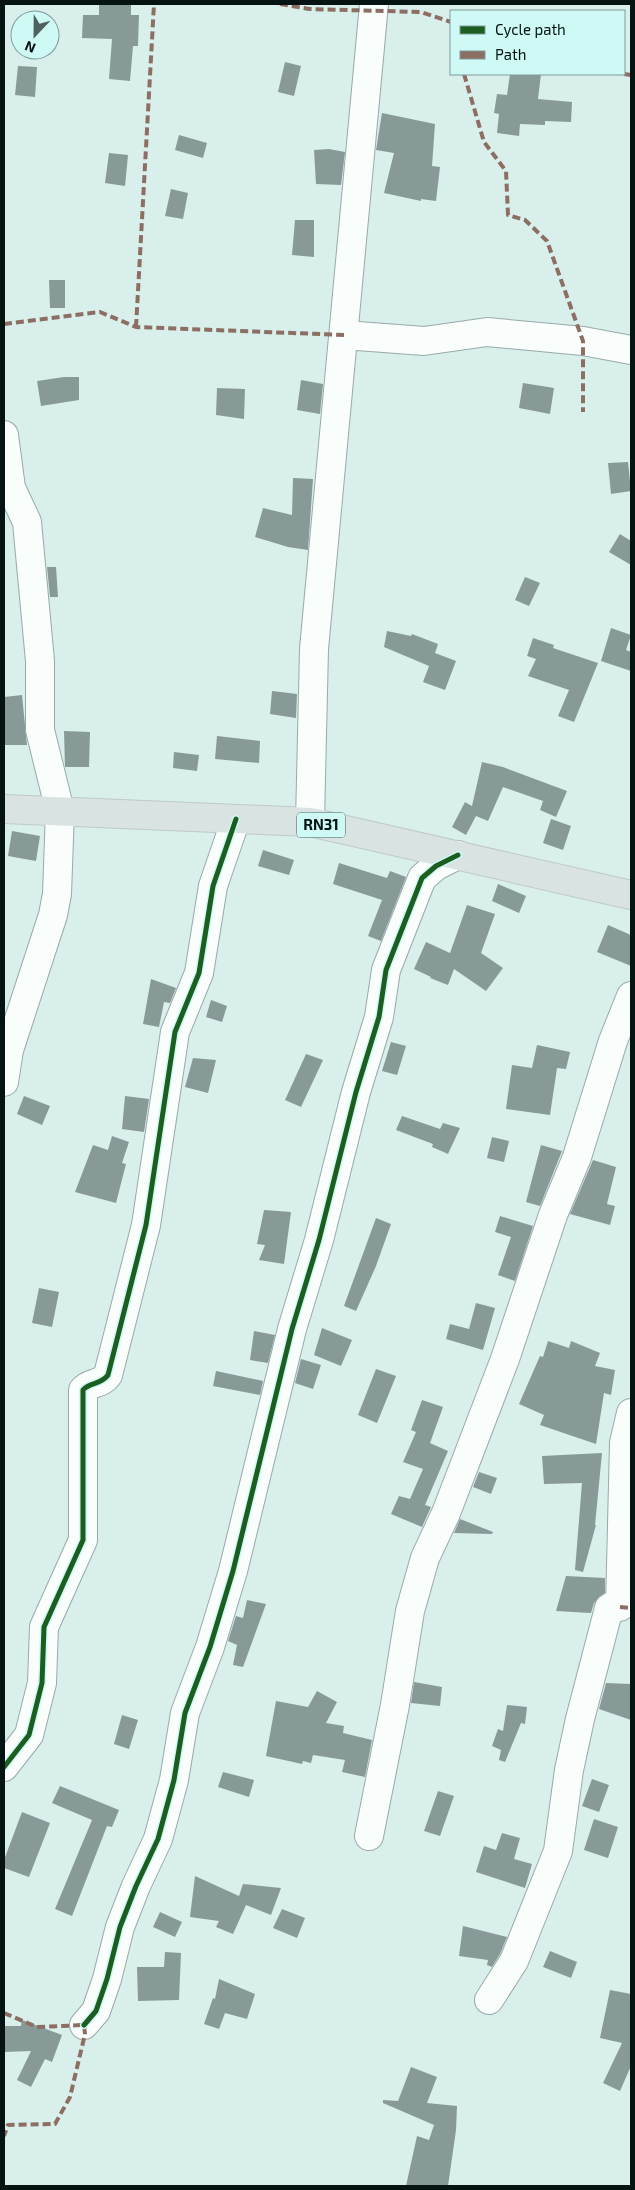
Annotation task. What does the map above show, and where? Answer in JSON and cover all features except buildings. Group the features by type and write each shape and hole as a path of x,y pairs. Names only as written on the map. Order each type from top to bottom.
{"main road":[{"name":"RN31","path":"4,809 310,822 631,895"}],"street":[{"path":"310,822 314,649 374,4"},
{"path":"344,335 424,340 487,332 583,341 631,350"},
{"path":"4,435 11,488 27,522 40,661 40,730 60,811 57,894 53,915 9,1050 4,1082"},
{"path":"4,1767 28,1735 42,1683 44,1627 83,1540 83,1390 86,1386 102,1382 108,1376 146,1225 175,1032 199,973 213,886 236,819"},
{"path":"84,2026 96,2011 107,1979 120,1927 136,1886 158,1839 174,1780 185,1713 210,1647 233,1571 292,1329 319,1240 356,1092 380,1016 386,970 422,878 436,866 458,855"},
{"path":"370,1836 395,1705 410,1611 425,1558 446,1513 505,1358 550,1224 577,1157 613,1041 631,996"},
{"path":"490,2000 514,1961 558,1851 569,1770 580,1719 609,1608 612,1606 620,1608 624,1443 631,1413"}],"marked path":[{"path":"136,327 154,4"},
{"path":"280,4 309,9 421,12 450,22"},
{"path":"625,74 631,75"},
{"path":"464,75 484,142 506,171 508,215 525,220 547,241 583,341 583,412"},
{"path":"4,324 100,312 136,327 344,335"},
{"path":"620,1607 631,1608"},
{"path":"4,2013 37,2027 84,2025 85,2034 70,2097 55,2124 8,2125 4,2136"}],"cycle path":[{"path":"4,1767 29,1735 42,1683 44,1627 83,1540 83,1390 108,1375 146,1225 175,1032 199,973 213,886 236,819"},
{"path":"84,2025 96,2011 107,1979 120,1927 136,1886 158,1839 174,1780 185,1713 210,1647 233,1571 292,1329 319,1240 356,1092 379,1017 386,970 422,878 436,866 458,855"}]}
